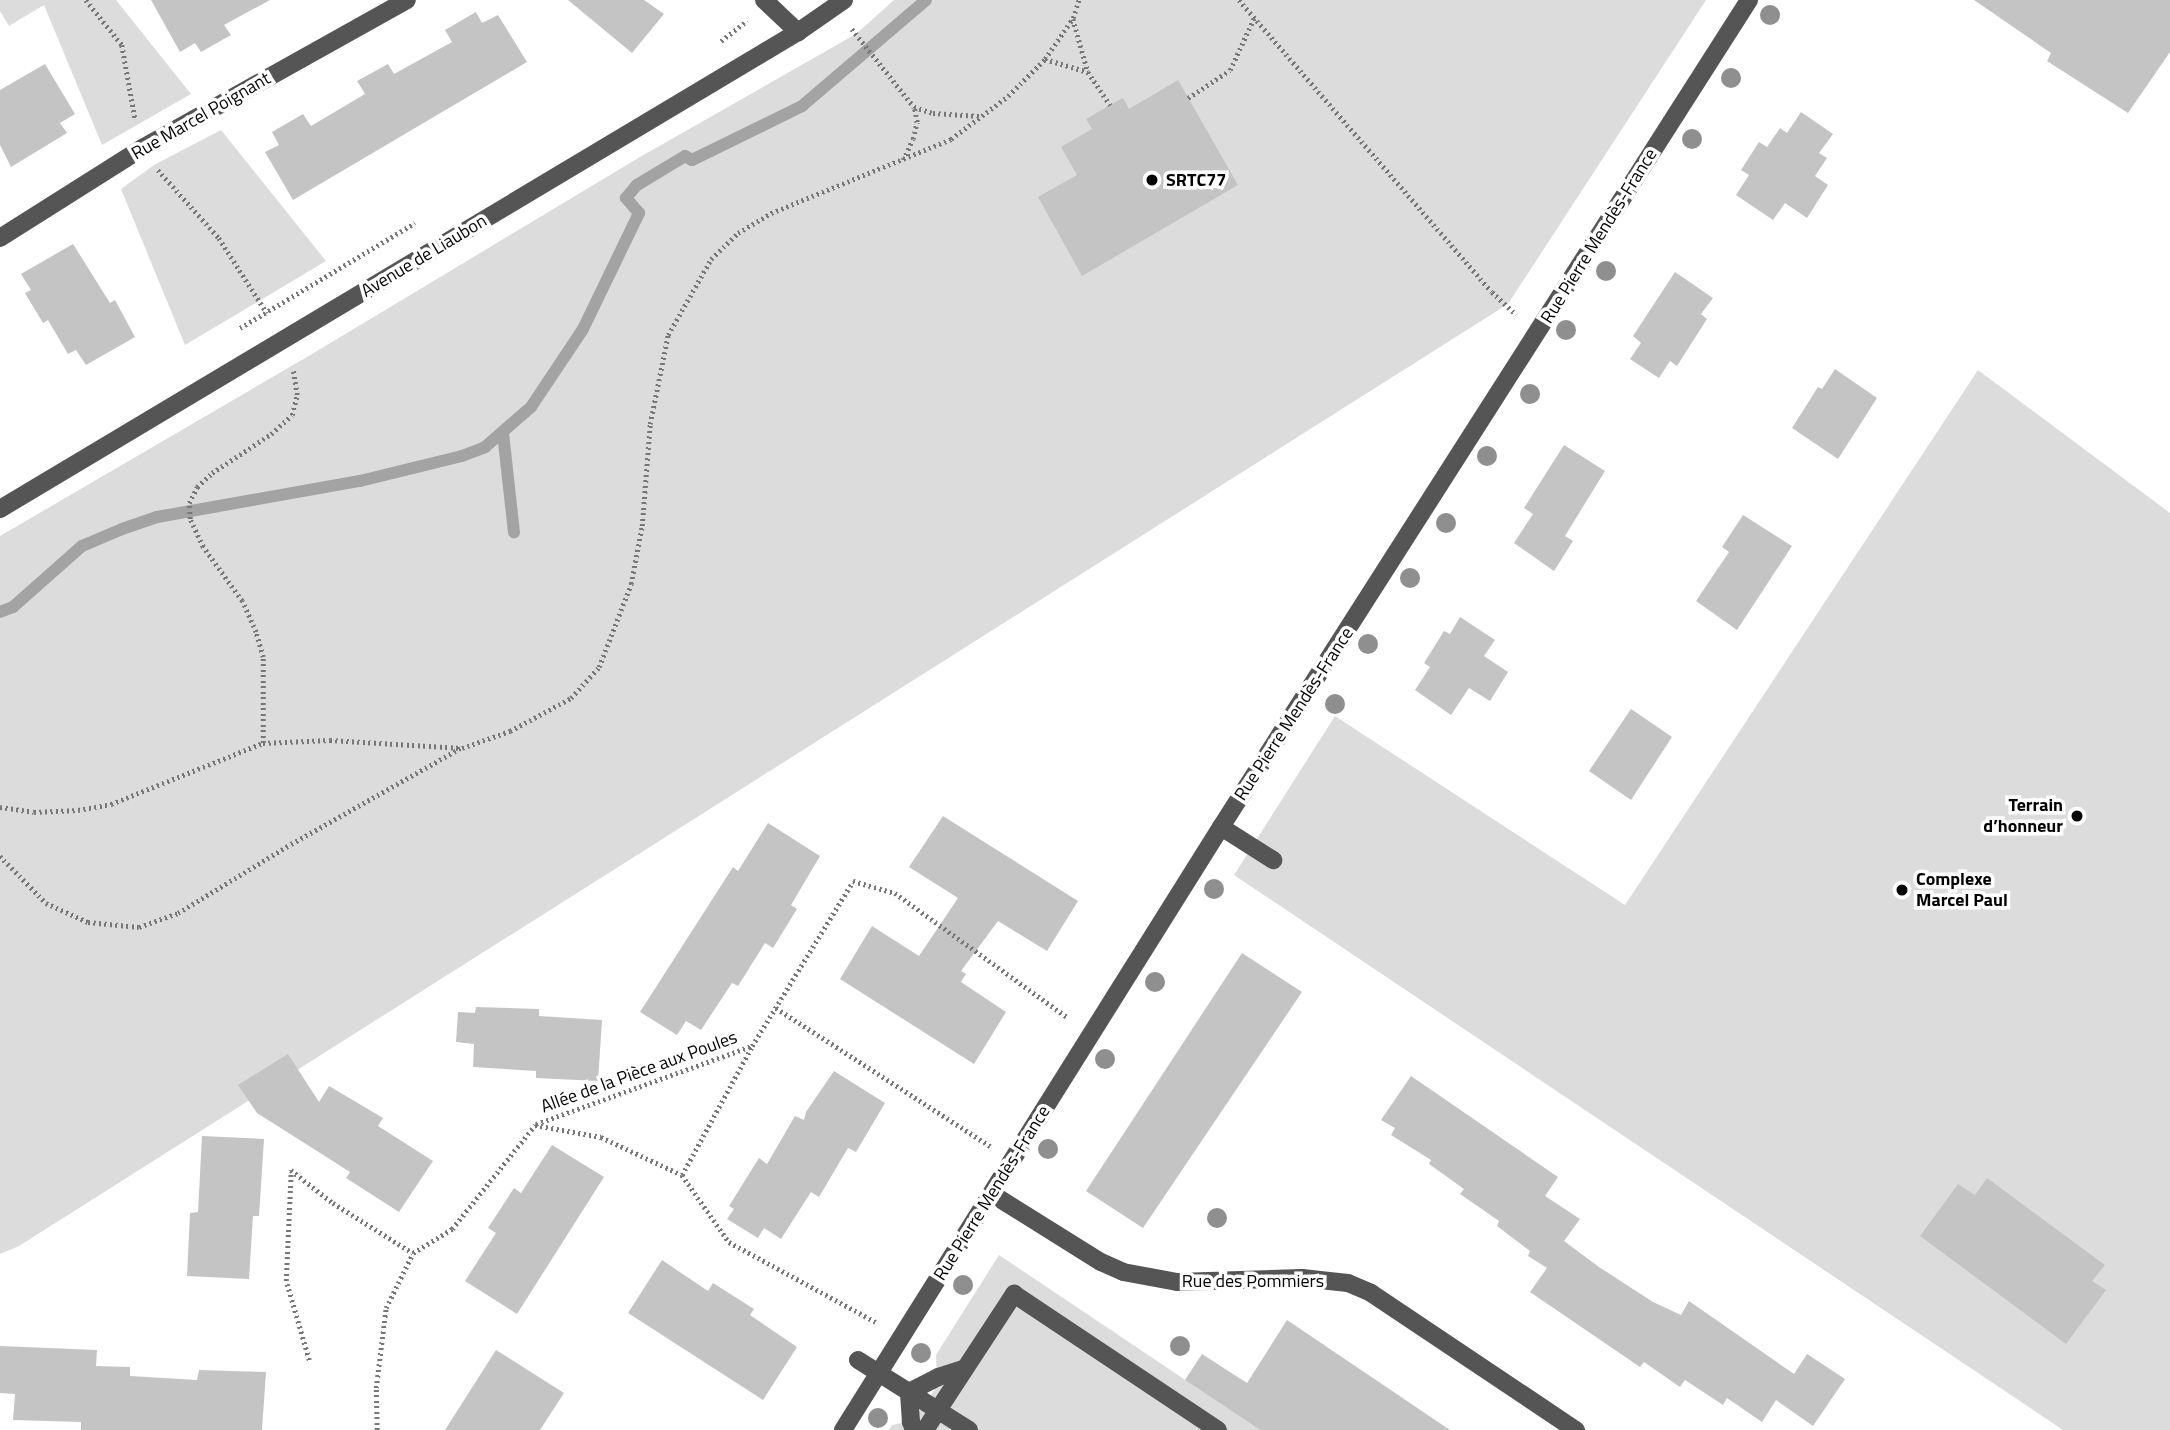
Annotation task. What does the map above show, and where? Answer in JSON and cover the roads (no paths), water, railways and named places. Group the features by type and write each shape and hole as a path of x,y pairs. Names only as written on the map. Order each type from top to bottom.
{"street":[{"name":"Rue Marcel Poignant","path":"0,238 144,147 407,0"},
{"path":"764,0 798,32"},
{"name":"Avenue de Liaubon","path":"0,509 798,32 844,0"},
{"name":"Rue Pierre Mendès-France","path":"843,1430 1221,827 1749,0"},
{"path":"1221,827 1273,860"},
{"name":"Rue des Pommiers","path":"992,1194 1101,1262 1123,1272 1177,1282 1302,1278 1348,1283 1371,1293 1576,1430"},
{"path":"925,1430 1014,1294 1218,1430"},
{"path":"858,1360 969,1430"},
{"path":"909,1392 938,1377 963,1369"},
{"path":"909,1392 914,1430"}],"waterway":[{"path":"0,612 13,607 82,546 157,517 360,481 462,456 485,447 531,407 583,329 639,213 626,198 637,185 685,156 692,160 802,106 926,0"},
{"path":"503,433 514,532"}],"place":[{"name":"SRTC77","path":"1152,180"},
{"name":"Terrain d’honneur","path":"2077,816"},
{"name":"Complexe Marcel Paul","path":"1902,890"}]}
